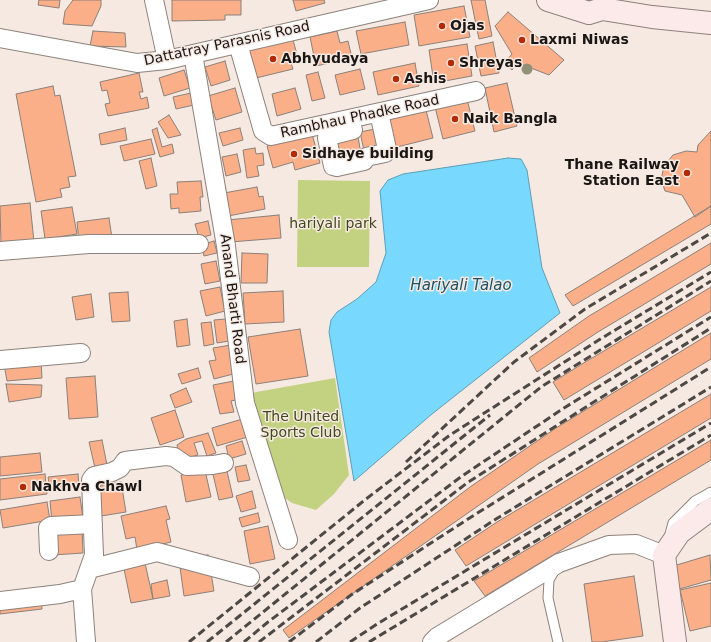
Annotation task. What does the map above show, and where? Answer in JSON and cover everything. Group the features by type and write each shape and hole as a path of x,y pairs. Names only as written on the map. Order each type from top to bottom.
{"main road":[{"path":"548,0 589,13 598,21 640,29 711,37"},
{"path":"589,13 602,9 652,17 711,23"},
{"path":"676,642 664,555 679,533 711,509"}],"street":[{"path":"154,0 167,60"},
{"name":"Dattatray Parasnis Road","path":"0,38 137,63 167,60 429,0"},
{"name":"Rambhau Phadke Road","path":"238,44 263,131 271,136 350,125 476,92"},
{"name":"Anand Bharti Road","path":"193,54 226,246 246,403 288,540"},
{"path":"350,125 327,138 333,166 338,167 364,161 366,157 385,153 387,149 380,118"},
{"path":"0,251 89,244 199,244"},
{"path":"0,360 81,353"},
{"path":"88,549 91,480 94,476 112,472 120,468 125,461 166,456 174,457 187,466 224,463"},
{"path":"49,551 48,528 50,526 90,524"},
{"path":"86,642 82,589 90,569 94,549 90,524"},
{"path":"432,642 437,637 559,563 609,545 636,544 664,555"},
{"path":"90,569 157,552 250,577"},
{"path":"0,601 60,594 82,589"}],"lane":[{"path":"664,555 673,523 695,501 711,492"},
{"path":"558,642 548,598 549,580 559,563"}],"green space":[{"name":"hariyali park","path":"298,180 370,181 369,267 297,267"},
{"name":"The United Sports Club","path":"335,378 349,475 334,494 316,510 292,503 279,494 251,393"}],"water":[{"name":"Hariyali Talao","path":"508,158 521,159 527,170 542,268 560,313 432,414 354,481 329,332 331,320 337,312 357,299 376,282 386,253 380,191 388,180 403,174"}],"building":[{"path":"39,0 60,0 59,8 38,5"},
{"path":"73,0 101,0 101,6 92,26 63,24 65,11"},
{"path":"172,0 241,0 241,15 225,15 225,20 172,21"},
{"path":"293,0 324,0 325,3 296,11"},
{"path":"471,0 485,0 492,36 479,39"},
{"name":"Ojas","path":"464,6 470,37 419,46 414,15"},
{"name":"Laxmi Niwas","path":"508,12 564,60 549,75 518,63 512,70 504,63 512,54 495,26"},
{"path":"405,22 409,45 361,54 356,31"},
{"path":"93,31 125,33 126,47 90,46"},
{"path":"337,31 340,43 348,41 352,58 316,66 310,37"},
{"name":"Abhyudaya","path":"293,40 298,58 290,60 293,69 256,78 249,50"},
{"path":"493,42 499,73 481,76 475,46"},
{"name":"Shreyas","path":"467,44 472,76 434,83 429,50"},
{"path":"225,61 230,80 211,86 205,67"},
{"name":"Ashis","path":"415,63 419,86 378,95 373,72"},
{"path":"360,69 365,89 340,95 335,75"},
{"path":"184,70 190,88 164,96 159,78"},
{"path":"318,72 325,98 312,101 306,75"},
{"path":"139,73 143,92 139,92 141,99 147,97 149,108 108,116 105,104 110,103 107,90 102,91 100,82"},
{"path":"507,83 517,126 494,132 485,88"},
{"path":"53,86 55,96 60,95 76,176 68,177 70,187 60,189 62,197 36,202 16,94"},
{"path":"235,88 242,112 216,120 208,96"},
{"path":"295,88 301,109 277,116 272,94"},
{"path":"191,93 194,105 176,109 173,97"},
{"name":"Naik Bangla","path":"467,99 475,131 443,139 435,107"},
{"path":"426,110 433,138 393,148 386,119"},
{"path":"169,115 181,135 168,138 158,122"},
{"path":"125,128 127,140 101,145 99,134"},
{"path":"157,128 162,147 172,144 174,153 160,157 152,130"},
{"path":"240,128 243,140 223,146 219,133"},
{"path":"380,128 384,150 365,155 360,132"},
{"path":"357,131 362,160 335,165 329,137"},
{"name":"Thane Railway Station East","path":"711,131 711,206 695,217 682,195 665,191 661,180 664,166 673,155 686,151 697,152 698,145"},
{"name":"Sidhaye building","path":"312,134 320,163 295,170 293,162 273,168 267,146"},
{"path":"151,139 155,154 124,161 120,146"},
{"path":"255,148 256,154 263,153 264,165 257,166 259,176 247,178 243,150"},
{"path":"237,154 241,172 226,176 222,157"},
{"path":"151,158 157,186 146,189 139,161"},
{"path":"201,181 203,197 200,197 201,211 179,213 179,208 171,209 170,194 178,194 177,182"},
{"path":"257,187 259,197 263,196 265,209 228,216 224,193"},
{"path":"30,203 34,242 1,245 0,206"},
{"path":"711,206 711,224 573,306 565,295"},
{"path":"72,207 77,234 45,239 41,211"},
{"path":"279,215 281,238 230,242 227,220"},
{"path":"109,218 112,238 79,242 77,222"},
{"path":"208,221 211,235 199,238 195,224"},
{"path":"214,241 217,253 204,256 201,245"},
{"path":"711,243 711,264 598,332 537,372 529,358 589,316"},
{"path":"242,253 268,254 267,283 241,283"},
{"path":"216,261 220,281 205,284 201,264"},
{"path":"220,287 225,311 206,316 200,291"},
{"path":"711,287 711,311 564,400 553,382"},
{"path":"283,291 284,322 245,324 243,293"},
{"path":"128,292 130,321 112,322 109,293"},
{"path":"91,294 94,317 76,320 72,297"},
{"path":"187,319 190,345 177,347 174,321"},
{"path":"226,319 229,341 217,343 214,320"},
{"path":"211,322 214,344 204,346 201,323"},
{"path":"300,329 308,376 256,384 248,337"},
{"path":"711,333 711,359 538,464 289,638 283,630 470,487 556,428"},
{"path":"231,345 237,373 214,379 209,361 216,360 213,348"},
{"path":"41,361 42,378 7,381 4,364"},
{"path":"198,368 201,378 182,384 178,374"},
{"path":"95,376 98,417 69,419 66,378"},
{"path":"234,381 236,400 231,401 234,412 220,414 213,385"},
{"path":"6,384 42,385 41,397 9,402"},
{"path":"186,388 192,402 175,408 170,395"},
{"path":"711,394 711,418 466,566 455,550 497,522"},
{"path":"175,410 184,437 160,445 151,418"},
{"path":"246,418 251,436 217,446 212,428"},
{"path":"208,433 216,453 207,456 202,441 194,443 198,455 180,460 177,445 186,439"},
{"path":"102,440 107,465 95,468 89,442"},
{"path":"711,440 711,460 485,596 474,581"},
{"path":"242,441 246,454 229,459 226,446"},
{"path":"40,453 42,472 0,476 0,457"},
{"path":"246,465 250,480 238,482 235,467"},
{"path":"226,467 233,497 219,500 212,470"},
{"path":"205,470 211,497 186,502 181,475"},
{"name":"Nakhva Chawl","path":"45,474 47,494 0,500 0,479"},
{"path":"78,474 79,487 50,490 48,477"},
{"path":"121,482 126,512 101,516 96,486"},
{"path":"252,491 256,508 241,512 236,496"},
{"path":"80,497 83,518 52,522 50,501"},
{"path":"47,502 50,520 3,528 0,510"},
{"path":"166,506 170,519 166,520 171,542 137,550 135,537 126,539 121,516"},
{"path":"258,513 260,522 242,527 239,518"},
{"path":"268,526 275,559 250,564 244,531"},
{"path":"82,527 83,553 53,555 51,529"},
{"path":"143,554 153,599 131,603 122,559"},
{"path":"208,555 214,591 184,596 179,560"},
{"path":"710,555 711,580 676,590 670,567"},
{"path":"634,576 643,636 592,642 584,584"},
{"path":"167,580 170,596 153,599 151,584"},
{"path":"711,583 711,626 690,631 680,590"},
{"path":"41,597 42,609 0,614 0,602"}],"railway":[{"path":"406,462 514,362 585,309 711,233"},
{"path":"189,642 366,499 450,435 602,338 711,272"},
{"path":"226,642 541,387 711,281"},
{"path":"244,642 268,622 462,476 564,408 711,317"},
{"path":"259,642 467,483 711,328"},
{"path":"289,642 351,595 468,519 711,367"},
{"path":"316,642 360,608 496,519 711,387"},
{"path":"207,642 490,415"},
{"path":"350,642 377,624 711,423"},
{"path":"369,642 711,435"}],"place":[{"name":"Ojas","path":"442,26"},
{"name":"Laxmi Niwas","path":"522,40"},
{"name":"Abhyudaya","path":"273,59"},
{"name":"Shreyas","path":"451,63"},
{"name":"Ashis","path":"396,79"},
{"name":"Naik Bangla","path":"455,119"},
{"name":"Sidhaye building","path":"294,154"},
{"name":"Thane Railway Station East","path":"687,173"},
{"name":"Nakhva Chawl","path":"23,487"}]}
